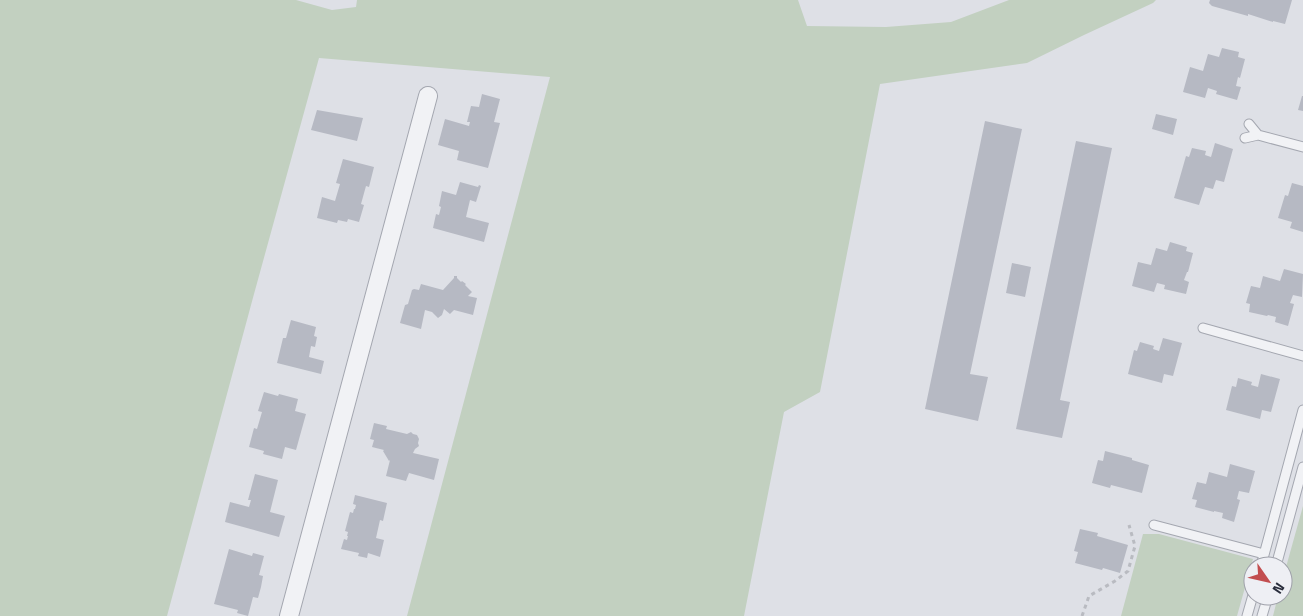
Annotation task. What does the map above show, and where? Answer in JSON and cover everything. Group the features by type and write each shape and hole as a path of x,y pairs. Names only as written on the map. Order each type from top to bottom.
{"street":[{"path":"289,616 428,96"}],"lane":[{"path":"1249,124 1258,135"},
{"path":"1245,138 1258,135 1303,147"},
{"path":"1203,328 1303,356"},
{"path":"1154,525 1264,554 1303,410"},
{"path":"1279,556 1303,467"}],"path":[{"path":"1082,616 1089,596 1116,581 1128,570 1135,546 1129,525"}],"green space":[{"path":"0,0 296,0 332,10 356,7 357,0 798,0 807,26 886,27 951,22 1009,0 1156,0 1027,63 880,84 820,392 784,412 744,616 407,616 550,77 319,58 167,616 0,616"},
{"path":"1303,506 1303,616 1273,616 1276,606 1293,606 1293,556 1289,556"},
{"path":"1143,534 1159,534 1243,556 1243,595 1237,616 1121,616"}],"building":[{"path":"1210,0 1292,0 1285,24 1212,6 1209,3"},
{"path":"1222,48 1239,52 1238,57 1245,59 1236,86 1241,87 1237,100 1216,94 1217,91 1208,88 1205,98 1183,92 1190,67 1203,71 1208,54 1219,57"},
{"path":"482,94 500,99 494,122 500,123 488,168 457,160 459,151 438,145 445,119 469,126 470,122 467,122 471,106 479,107"},
{"path":"1303,96 1303,111 1298,110"},
{"path":"317,110 363,118 357,141 311,130"},
{"path":"1156,114 1177,119 1173,135 1152,129"},
{"path":"985,121 1022,129 970,374 988,377 978,421 925,409"},
{"path":"1076,141 1112,148 1060,400 1070,402 1062,438 1016,429"},
{"path":"1215,143 1233,149 1224,182 1216,180 1213,189 1205,187 1199,205 1174,198 1186,156 1189,157 1192,148 1206,151 1205,155 1211,157"},
{"path":"343,159 374,167 369,187 366,186 361,204 364,205 359,222 348,219 347,222 338,220 337,223 317,218 322,197 335,201 340,184 336,183"},
{"path":"460,182 478,187 479,185 481,186 476,202 470,200 466,217 489,223 484,242 433,228 436,214 439,215 441,207 439,206 442,191 456,195"},
{"path":"1292,183 1303,186 1303,232 1290,228 1292,222 1278,218 1285,195 1288,196"},
{"path":"1170,242 1187,247 1186,251 1193,253 1184,280 1189,282 1186,294 1164,289 1165,285 1157,283 1154,292 1132,286 1138,262 1151,265 1156,248 1167,251"},
{"path":"1012,263 1031,267 1025,297 1006,293"},
{"path":"1284,269 1303,274 1302,297 1293,295 1290,303 1294,304 1288,326 1275,322 1276,317 1249,312 1250,304 1246,303 1251,286 1260,288 1263,276 1280,281"},
{"path":"454,276 457,276 461,282 466,284 472,292 468,296 477,298 473,315 454,310 450,314 444,309 442,315 438,318 432,312 425,310 421,329 400,323 412,290 419,290 421,284 443,290"},
{"path":"291,320 316,327 314,336 317,337 315,347 311,346 309,357 324,361 321,374 277,363 283,338 286,338"},
{"path":"1163,338 1182,343 1173,376 1164,374 1162,383 1128,374 1134,350 1137,351 1140,342 1154,346 1153,349 1159,351"},
{"path":"1261,374 1280,379 1271,412 1262,410 1260,419 1226,410 1232,386 1236,387 1238,378 1252,382 1251,385 1258,387"},
{"path":"264,392 298,399 295,411 306,414 296,450 285,447 282,459 263,454 264,451 249,447 254,428 257,429 262,412 258,411"},
{"path":"374,423 387,426 386,429 407,434 411,432 417,435 419,446 413,453 439,459 434,480 409,473 406,481 386,476 390,460 384,450 372,447 374,440 370,439"},
{"path":"1105,451 1132,458 1132,460 1149,465 1142,493 1111,485 1110,488 1092,483 1098,460 1103,461"},
{"path":"1230,464 1255,471 1249,493 1239,491 1237,499 1240,500 1234,522 1222,518 1223,513 1195,507 1197,500 1192,499 1197,482 1206,484 1209,472 1227,477"},
{"path":"255,474 278,480 270,512 285,516 279,537 225,522 230,502 249,507 251,500 248,500"},
{"path":"355,495 387,503 383,521 380,520 376,538 384,540 380,557 368,553 367,558 358,556 359,553 341,549 344,539 347,540 348,532 345,531 350,512 353,513 355,509 356,505 353,504"},
{"path":"1080,529 1098,533 1097,536 1128,545 1120,573 1075,563 1078,552 1074,551"},
{"path":"229,549 252,556 253,553 264,556 259,575 263,576 261,587 258,598 253,597 248,616 237,613 238,610 214,604"}]}
